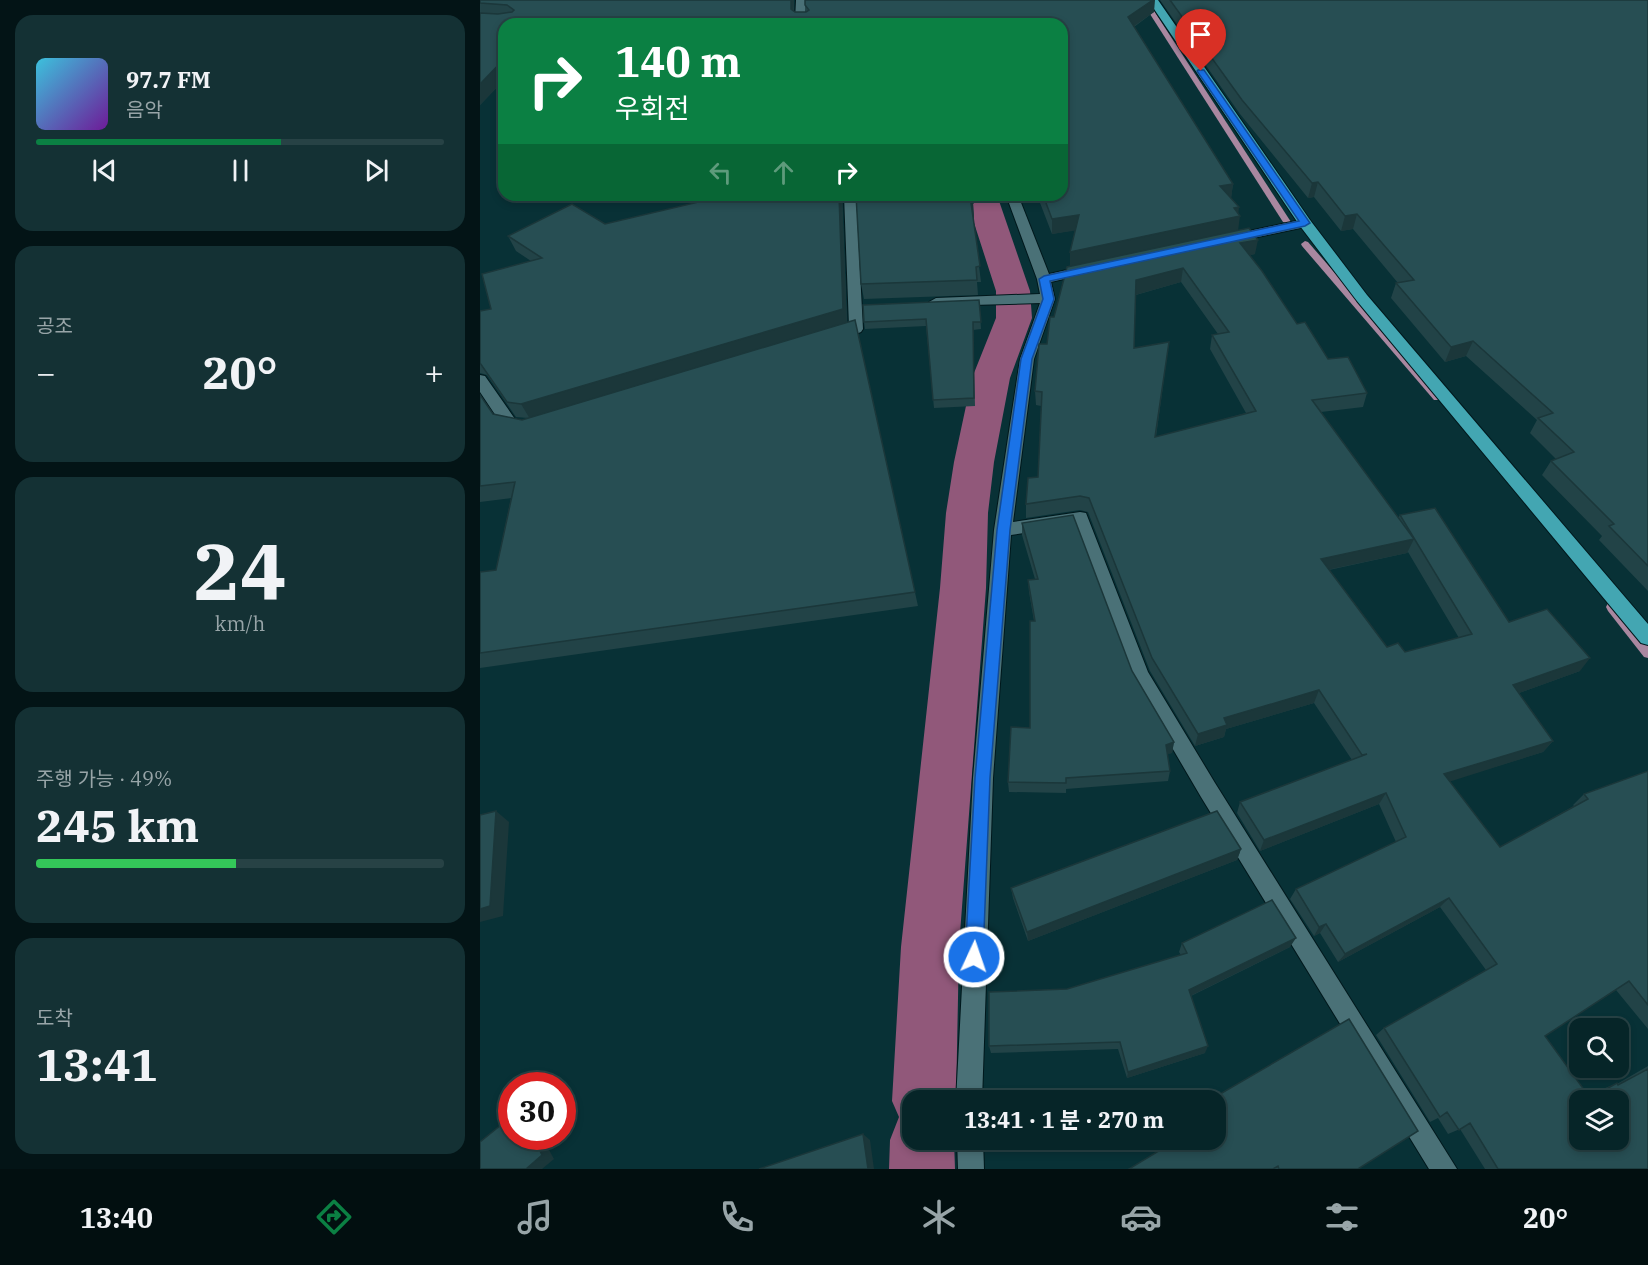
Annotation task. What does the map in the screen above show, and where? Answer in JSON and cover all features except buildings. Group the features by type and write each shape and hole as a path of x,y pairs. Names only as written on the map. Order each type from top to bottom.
{"main road":[{"path":"1153,0 1305,223 1362,298 1648,637"}],"street":[{"path":"800,18 801,0"},
{"path":"825,340 856,330 862,306 851,201"},
{"path":"969,1090 982,778 1003,530 1027,359 1044,279 1014,201"},
{"path":"1214,242 1305,223"},
{"path":"1044,279 1101,267"},
{"path":"923,303 1040,298"},
{"path":"480,380 510,424 530,427 542,424"},
{"path":"1003,530 1080,519 1140,675 1444,1169"},
{"path":"970,1150 971,1169"}],"waterway":[{"path":"1144,0 1287,222"},
{"path":"924,1090 930,947 963,588 967,513 974,462 991,378 1014,318 1013,291 982,201"},
{"path":"1305,244 1438,398"},
{"path":"1612,607 1648,653"},
{"path":"922,1150 922,1169"}],"route":[{"path":"974,957 982,778 1003,530 1027,359 1048,299 1044,279 1305,223 1201,71"}]}
